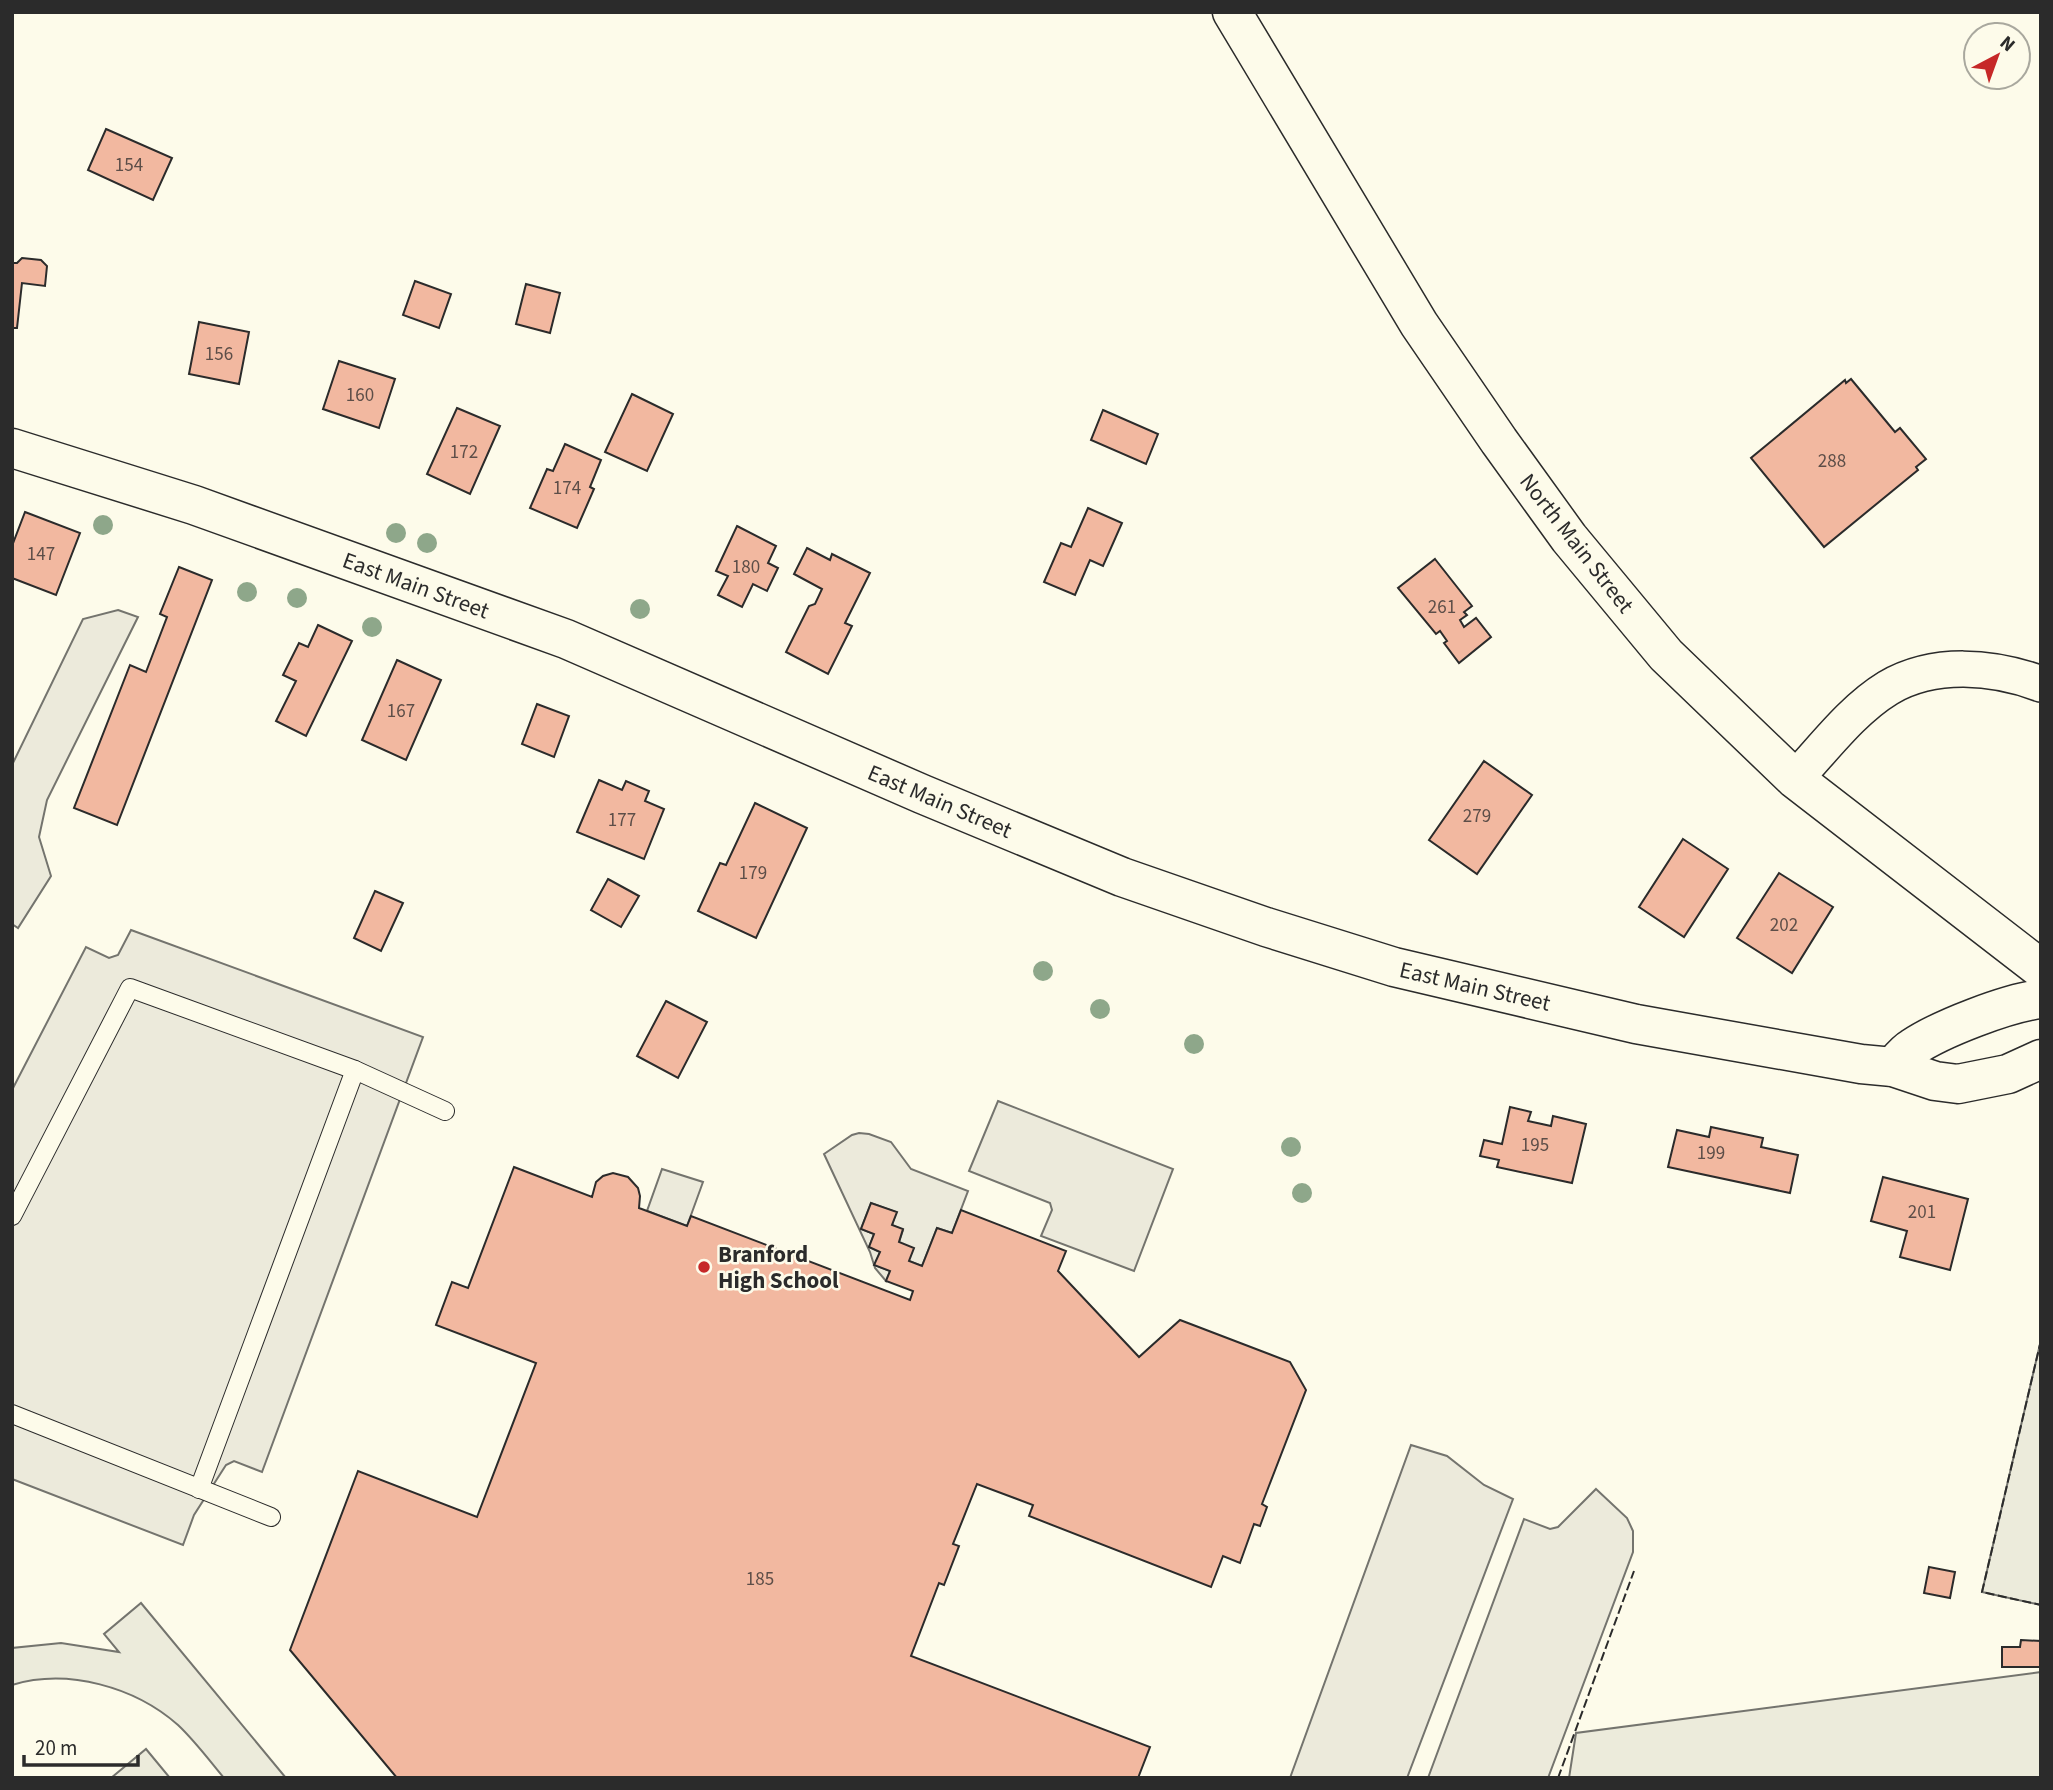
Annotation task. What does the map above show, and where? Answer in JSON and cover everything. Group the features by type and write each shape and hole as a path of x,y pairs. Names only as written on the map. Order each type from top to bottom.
{"street":[{"name":"North Main Street","path":"1232,12 1419,324 1562,527 1666,655 1795,779 2041,969"},
{"name":"East Main Street","path":"12,448 194,505 566,639 922,794 1122,877 1266,927 1394,967 1636,1024 1861,1064 1893,1067 1935,1081 1958,1084 2008,1074 2041,1059"},
{"path":"1795,779 1858,712 1888,688 1918,675 1951,669 1986,671 2020,676 2041,684"},
{"path":"1893,1067 1910,1049 1934,1035 2021,1002 2041,999"}],"lane":[{"path":"12,1216 130,988 355,1070 445,1111"},
{"path":"199,1489 355,1070"},
{"path":"12,1414 271,1517"}],"shaded area":[{"path":"118,610 138,617 47,800 39,837 51,876 18,928 12,924 12,765 83,619"},
{"path":"131,930 423,1037 262,1472 234,1461 226,1465 194,1515 183,1545 12,1479 12,1090 86,947 109,958 118,955"},
{"path":"998,1101 1173,1169 1134,1271 1041,1236 1052,1210 1050,1203 969,1171"},
{"path":"859,1133 891,1142 911,1169 968,1191 952,1233 937,1228 922,1266 909,1261 899,1242 903,1230 892,1225 896,1212 871,1203 861,1229 874,1234 869,1247 880,1252 875,1265 890,1271 886,1281 875,1268 824,1154"},
{"path":"662,1169 703,1182 687,1226 647,1211"},
{"path":"2041,1340 2041,1605 1982,1592"},
{"path":"1411,1445 1447,1456 1484,1485 1513,1499 1407,1778 1290,1778"},
{"path":"1596,1489 1627,1518 1633,1531 1633,1552 1548,1778 1428,1778 1524,1519 1550,1529 1558,1527"},
{"path":"141,1603 286,1778 224,1778 178,1725 142,1700 121,1691 78,1680 33,1680 12,1685 12,1648 61,1643 119,1652 104,1634"},
{"path":"2041,1672 2041,1778 1569,1778 1576,1733"},
{"path":"146,1749 170,1778 111,1778"}],"building":[{"path":"106,129 172,158 153,200 88,170"},
{"path":"22,258 41,260 47,266 45,286 22,283 17,328 12,328 12,263 17,263"},
{"path":"415,281 451,294 439,328 403,315"},
{"path":"526,284 560,293 550,333 516,324"},
{"path":"199,322 249,332 239,384 189,374"},
{"path":"339,361 395,379 379,428 323,409"},
{"path":"1851,379 1895,432 1900,428 1926,459 1916,467 1918,470 1824,547 1751,458 1845,380 1846,383"},
{"path":"632,394 673,414 647,471 605,452"},
{"path":"457,408 500,426 470,494 427,474"},
{"path":"1103,410 1158,434 1146,464 1091,440"},
{"path":"565,444 601,460 590,487 594,489 577,528 530,508 547,469 553,471"},
{"path":"1088,508 1122,523 1103,566 1090,560 1075,595 1044,582 1061,543 1071,547"},
{"path":"25,512 80,533 56,595 12,578 12,546"},
{"path":"737,526 776,546 768,563 778,568 767,591 753,584 742,607 718,595 728,576 716,571"},
{"path":"807,548 830,560 832,554 870,573 845,623 852,626 828,674 786,652 809,606 815,604 822,589 794,574"},
{"path":"1435,559 1472,606 1464,612 1467,615 1460,620 1464,627 1476,618 1491,637 1459,663 1444,643 1447,641 1440,631 1436,634 1398,588"},
{"path":"179,567 212,580 117,825 74,808 130,665 146,672 167,617 160,614"},
{"path":"318,625 352,641 306,736 276,721 296,681 283,675 299,643 308,647"},
{"path":"397,660 441,680 406,760 362,740"},
{"path":"537,704 569,716 554,757 522,744"},
{"path":"1484,761 1532,795 1477,874 1429,840"},
{"path":"599,780 622,790 626,781 649,791 645,801 664,809 644,859 577,832"},
{"path":"755,803 807,828 756,938 698,911 720,863 726,865"},
{"path":"1683,839 1728,869 1684,937 1639,907"},
{"path":"1779,873 1833,907 1792,973 1737,938"},
{"path":"608,879 639,896 621,927 591,910"},
{"path":"375,891 403,903 381,951 354,938"},
{"path":"666,1001 707,1022 678,1078 637,1056"},
{"path":"1510,1107 1531,1112 1528,1121 1551,1126 1553,1116 1586,1124 1572,1183 1497,1167 1499,1160 1480,1156 1484,1140 1502,1144"},
{"path":"1711,1127 1763,1138 1761,1147 1798,1155 1790,1193 1668,1167 1677,1130 1709,1137"},
{"path":"514,1167 592,1197 596,1182 603,1176 613,1173 628,1177 638,1188 639,1208 687,1226 691,1216 910,1300 913,1291 886,1281 890,1271 874,1265 880,1252 869,1247 874,1234 861,1229 871,1203 897,1212 892,1225 903,1229 899,1242 914,1248 909,1261 922,1266 937,1228 952,1233 961,1210 1066,1251 1058,1271 1139,1357 1180,1320 1290,1362 1306,1390 1262,1504 1267,1507 1260,1526 1254,1524 1240,1563 1223,1556 1211,1587 1029,1516 1033,1505 977,1484 953,1544 959,1546 944,1585 939,1583 911,1656 1150,1747 1138,1778 397,1778 290,1650 358,1471 477,1517 536,1363 436,1325 452,1282 468,1288"},
{"path":"1883,1177 1968,1199 1950,1270 1900,1257 1907,1231 1871,1221"},
{"path":"1929,1567 1955,1572 1950,1598 1924,1593"},
{"path":"2021,1640 2041,1641 2041,1667 2002,1667 2002,1647 2020,1647"}],"fence":[{"path":"2041,1340 1982,1592 2041,1605"},
{"path":"1558,1778 1634,1571"}],"place":[{"name":"Branford High School","path":"704,1267"}]}
